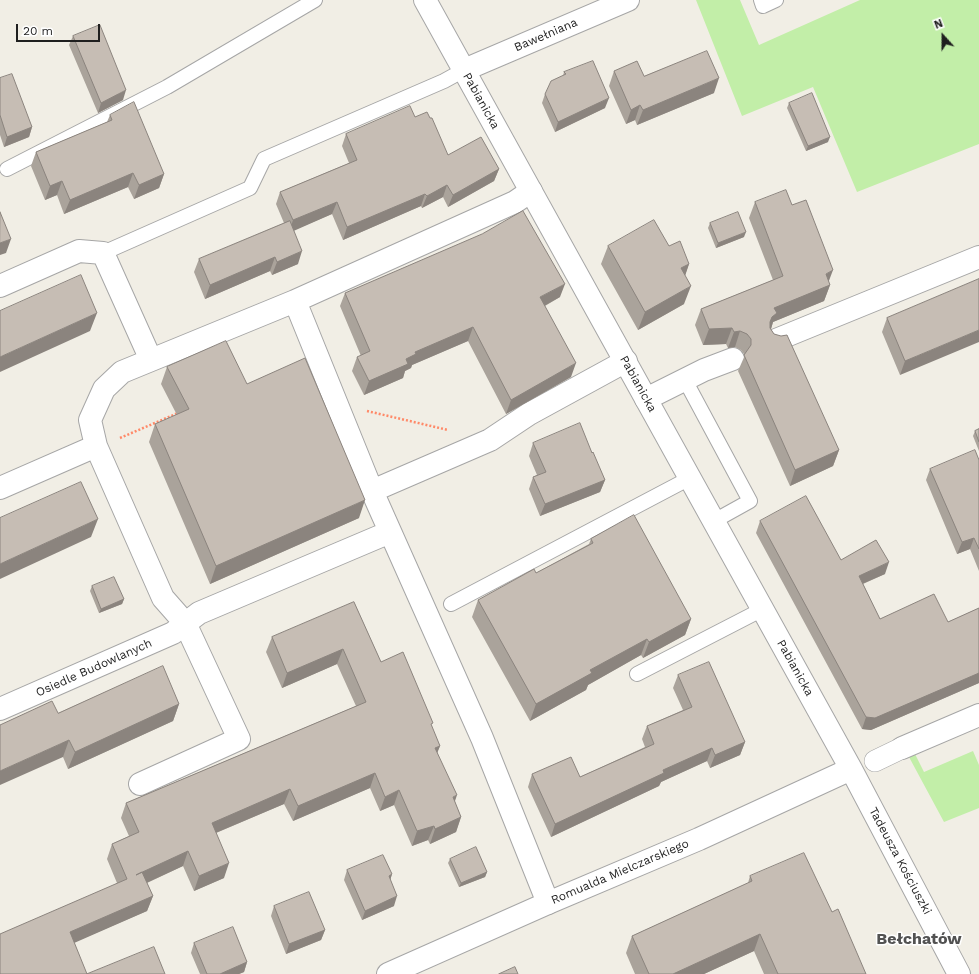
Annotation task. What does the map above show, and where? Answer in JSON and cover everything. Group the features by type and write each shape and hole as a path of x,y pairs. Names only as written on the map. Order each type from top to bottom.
{"street":[{"name":"Pabianicka","path":"425,0 851,769"},
{"name":"Bawełniana","path":"464,70 628,0"},
{"path":"140,784 239,739 185,623 162,598 96,446 90,420 104,389 122,372 295,300 515,202 531,191"},
{"path":"0,286 79,251 102,253 151,360"},
{"path":"776,340 979,257"},
{"path":"295,300 372,491 482,738 548,903"},
{"path":"646,399 733,359"},
{"path":"372,491 490,440 530,414 626,361"},
{"path":"0,488 96,446"},
{"name":"Osiedle Budowlanych","path":"0,709 173,633 199,613 390,532"},
{"path":"875,761 979,715"},
{"name":"Romualda Mielczarskiego","path":"399,972 548,903 699,839 851,769"},
{"name":"Tadeusza Kościuszki","path":"851,769 960,974"}],"lane":[{"path":"7,169 168,87 315,0"},
{"path":"761,0 764,6 776,0"},
{"path":"102,253 250,188 264,159 444,81 464,70"},
{"path":"685,380 750,500 714,521"},
{"path":"451,604 690,478"},
{"path":"637,674 762,609"}],"path":[{"path":"337,404 452,431"},
{"path":"117,439 182,412"}],"green space":[{"path":"696,0 740,0 759,45 860,0 979,0 979,144 857,192 813,87 742,116"},
{"path":"973,751 979,765 979,808 944,822 909,757 915,754 924,772"}],"building":[{"path":"100,25 126,90 101,103 73,36"},
{"path":"707,51 719,78 643,110 640,105 631,110 614,71 637,61 644,76"},
{"path":"593,61 609,98 558,122 545,94 551,81 566,74 564,72"},
{"path":"12,74 32,127 7,137 0,115 0,78"},
{"path":"812,93 830,137 808,146 789,103"},
{"path":"134,102 164,174 139,185 133,173 70,200 62,181 50,186 36,152 112,120 110,115"},
{"path":"410,106 415,117 427,112 430,118 432,118 448,155 481,137 499,169 453,195 447,185 427,196 425,194 347,227 337,202 293,220 280,192 357,160 346,134"},
{"path":"786,190 792,205 806,200 833,270 826,274 830,285 774,308 777,313 772,317 770,328 774,334 781,336 787,335 839,450 795,470 744,355 751,345 751,339 747,334 740,331 734,332 732,328 709,329 701,309 783,276 755,202"},
{"path":"523,211 565,284 540,297 576,363 511,400 473,327 415,352 416,354 406,359 408,364 369,381 357,357 370,351 345,293 482,234"},
{"path":"0,212 11,239 0,243"},
{"path":"738,212 746,232 718,243 710,223"},
{"path":"654,220 669,246 680,241 689,264 681,268 691,286 645,312 608,246"},
{"path":"290,221 302,251 277,262 275,257 210,285 199,259"},
{"path":"81,275 97,313 0,357 0,311"},
{"path":"979,279 979,330 905,361 887,318"},
{"path":"226,341 247,384 305,358 365,500 216,566 155,424 189,409 167,367"},
{"path":"580,423 605,480 545,504 533,477 546,472 533,443"},
{"path":"979,429 979,442 975,431"},
{"path":"975,450 979,460 979,549 974,538 962,542 930,469"},
{"path":"81,482 98,519 0,564 0,518"},
{"path":"806,496 841,560 876,540 889,562 859,576 880,619 934,594 948,622 979,608 979,673 875,718 866,717 760,521"},
{"path":"634,515 691,619 649,642 647,639 590,670 592,673 536,704 478,600 534,569 536,573 593,543 591,539"},
{"path":"114,577 124,599 101,609 92,586"},
{"path":"354,602 381,662 403,652 433,723 431,724 440,746 435,748 457,795 453,797 461,817 435,829 434,826 417,831 399,790 385,797 375,773 298,806 290,789 212,823 229,863 199,876 188,851 142,872 153,896 70,932 87,974 0,974 0,934 127,879 112,844 139,832 126,803 366,702 343,649 287,673 272,637"},
{"path":"709,662 745,742 715,755 712,748 663,770 664,773 555,824 532,774 571,757 580,777 654,744 647,726 692,707 678,675"},
{"path":"163,666 179,704 75,752 69,740 0,771 0,725 52,701 58,713"},
{"path":"476,847 487,872 461,883 450,859"},
{"path":"804,853 832,912 838,909 866,974 778,974 760,934 673,974 649,974 632,936 752,881 750,876"},
{"path":"383,855 392,874 389,876 397,896 365,911 347,870"},
{"path":"309,892 325,930 289,944 274,906"},
{"path":"233,927 247,962 220,974 207,974 194,943"},
{"path":"154,947 165,974 87,974"},
{"path":"515,967 518,974 499,974"}],"district":[{"name":"Bełchatów","path":"919,939"}]}
